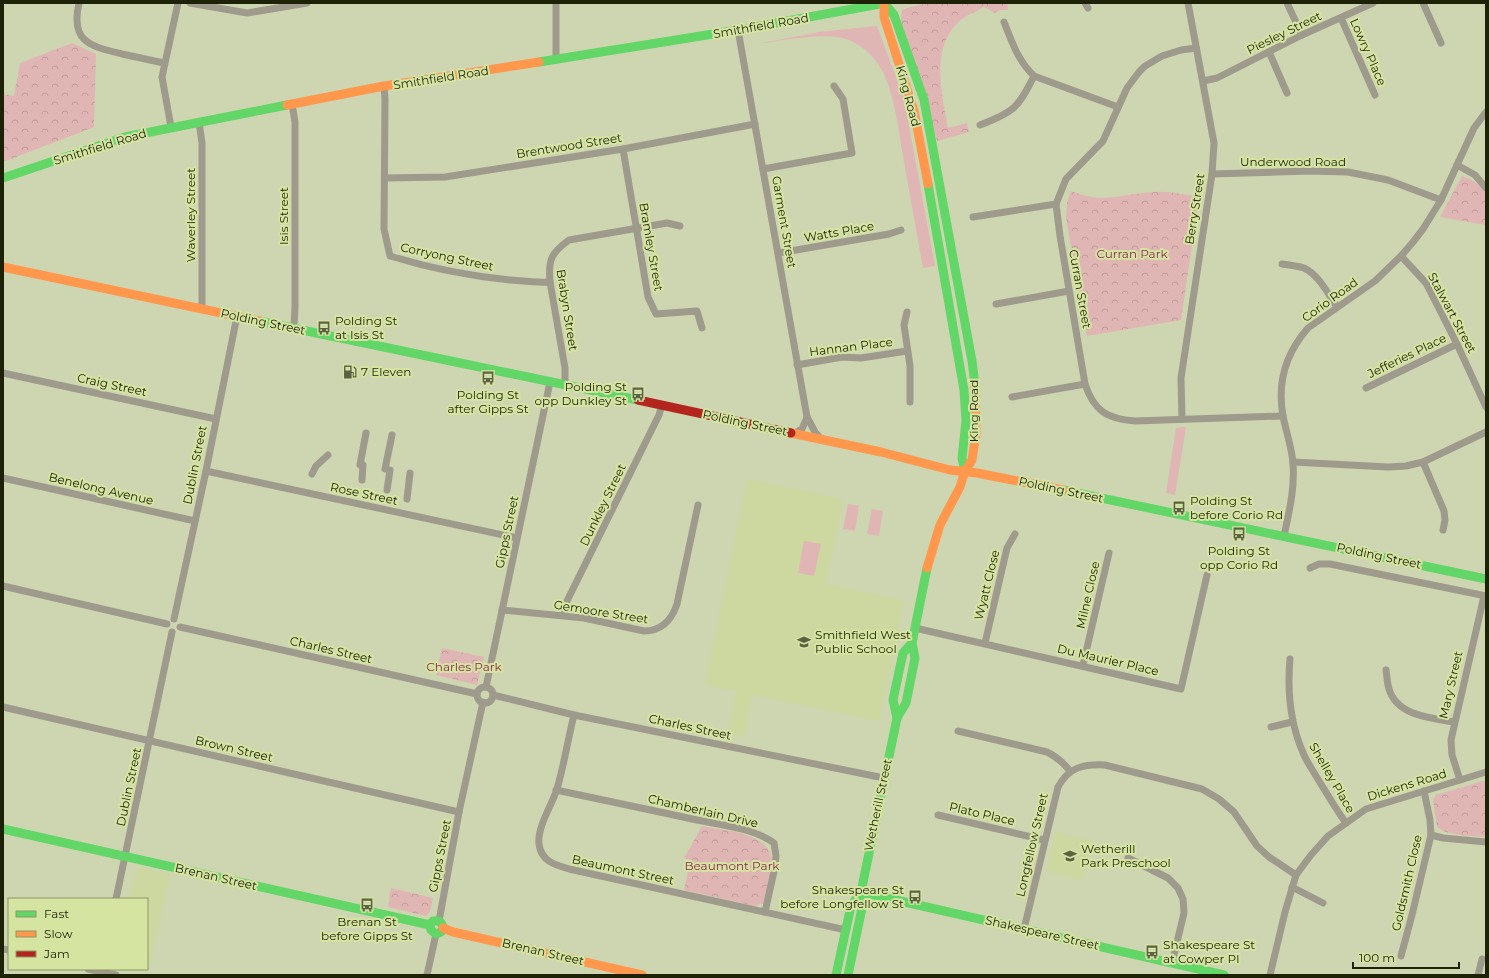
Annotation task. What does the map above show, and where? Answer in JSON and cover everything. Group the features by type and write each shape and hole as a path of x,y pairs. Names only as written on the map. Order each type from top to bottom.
{"main road":[{"name":"Smithfield Road","path":"3,178 125,137 171,127 384,86 738,30 884,3"},
{"name":"King Road","path":"884,3 894,15 924,100 972,361 976,395 976,434 972,460 965,471"},
{"name":"King Road","path":"884,3 884,17 914,111 963,383 966,422 962,458 965,471"},
{"name":"Polding Street","path":"3,267 662,405 881,452 921,463 1038,485 1486,579"},
{"name":"Wetherill Street","path":"848,975 862,908 861,892 884,778 897,718 906,703 915,658 912,643 933,543 940,525 960,487 965,471"},
{"name":"Wetherill Street","path":"897,718 893,700 894,694 903,653 912,643"},
{"name":"Brenan Street","path":"3,829 430,925"},
{"name":"Wetherill Street","path":"836,975 851,906 861,892"},
{"name":"Shakespeare Street","path":"861,892 1172,963 1214,974 1224,975"},
{"path":"433,921 441,924 441,932 436,934 431,930 430,925 433,921"},
{"name":"Brenan Street","path":"441,924 453,932 642,975"}],"street":[{"path":"78,3 76,24 79,32 89,45 164,63"},
{"path":"171,127 162,76 178,3"},
{"path":"190,3 247,13 307,3"},
{"path":"556,3 556,60"},
{"name":"Berry Street","path":"1182,419 1181,378 1212,174 1214,142 1188,3"},
{"path":"1287,3 1302,35"},
{"name":"Piesley Street","path":"1203,81 1217,78 1302,35 1373,3"},
{"path":"1423,3 1441,43"},
{"name":"Lowry Place","path":"1341,18 1375,95"},
{"path":"1004,22 1018,55 1026,69 1034,76 1118,107"},
{"name":"Garment Street","path":"738,30 779,253 807,418 821,440"},
{"path":"973,217 1056,204 1066,179 1103,141 1127,88 1133,79 1145,66 1166,54 1196,48"},
{"path":"1268,52 1288,93"},
{"path":"980,125 1000,117 1015,107 1023,98 1034,76"},
{"name":"Corryong Street","path":"384,86 386,178 384,229 390,256 481,277 550,282"},
{"path":"763,168 852,153 843,99 834,86"},
{"name":"Isis Street","path":"292,104 294,122 294,328"},
{"name":"Corio Road","path":"1284,536 1293,489 1293,462 1283,416 1281,395 1282,379 1289,355 1308,328 1356,295 1401,256 1423,228 1441,200 1474,128 1486,112"},
{"name":"Waverley Street","path":"199,122 202,143 202,308"},
{"name":"Brentwood Street","path":"386,178 445,177 623,149 755,124"},
{"name":"Bramley Street","path":"623,149 648,297 656,314 698,311 702,328"},
{"path":"1457,165 1475,175 1486,188"},
{"name":"Underwood Road","path":"1212,174 1309,171 1348,172 1388,180 1441,200"},
{"name":"Curran Street","path":"1056,204 1085,384 1088,393 1095,404 1110,417 1118,420 1135,421 1283,416"},
{"name":"Brabyn Street","path":"565,385 565,368 550,282 549,268 551,259 558,248 569,240 667,224 680,226"},
{"name":"Watts Place","path":"779,253 889,234 901,230"},
{"name":"Stalwart Street","path":"1401,256 1426,283 1457,344 1486,407"},
{"path":"1282,264 1300,267 1309,271 1319,281 1337,307"},
{"path":"996,304 1069,291"},
{"name":"Hannan Place","path":"907,312 904,325 910,366 910,402"},
{"name":"Dublin Street","path":"174,619 206,471 237,316"},
{"name":"Jefferies Place","path":"1366,388 1457,344"},
{"name":"Hannan Place","path":"798,365 842,357 861,358 907,351"},
{"name":"Craig Street","path":"3,373 216,419"},
{"name":"Gipps Street","path":"486,687 550,382"},
{"path":"1012,397 1085,384"},
{"name":"Dunkley Street","path":"564,615 566,603 659,415 662,405"},
{"path":"793,434 802,429 807,418"},
{"path":"1293,462 1396,467 1414,465 1486,432"},
{"path":"362,480 361,465 366,433"},
{"path":"387,490 392,435"},
{"path":"312,474 316,466 328,455"},
{"path":"1423,462 1444,511 1445,520 1443,530"},
{"name":"Rose Street","path":"206,471 517,538"},
{"path":"407,499 410,473"},
{"name":"Benelong Avenue","path":"3,478 195,522"},
{"name":"Gemoore Street","path":"502,610 564,615 644,631 653,631 672,617 677,604 698,505"},
{"name":"Wyatt Close","path":"985,643 1007,548 1016,534"},
{"name":"Milne Close","path":"1083,665 1109,552"},
{"path":"1310,568 1319,564 1330,564 1485,596"},
{"name":"Du Maurier Place","path":"915,628 1083,665 1181,689 1207,576"},
{"path":"3,586 167,624"},
{"name":"Mary Street","path":"1460,780 1452,755 1451,740 1454,722 1485,596"},
{"path":"174,619 179,622 180,628 178,631 172,632 168,630 167,624 169,620 174,619"},
{"name":"Charles Street","path":"180,628 477,694"},
{"name":"Dublin Street","path":"116,898 172,632"},
{"name":"Shelley Place","path":"1290,659 1288,682 1292,722 1304,757 1346,823"},
{"path":"1386,670 1389,689 1393,698 1400,707 1416,715 1454,722"},
{"path":"486,687 492,691 493,695 490,701 483,702 479,699 477,694 479,690 486,687"},
{"name":"Charles Street","path":"493,695 574,714 884,778"},
{"name":"Gipps Street","path":"441,924 459,812 483,702"},
{"name":"Brown Street","path":"3,707 459,812"},
{"name":"Beaumont Street","path":"574,714 556,790 539,836 542,854 550,863 569,869 846,930"},
{"path":"1271,727 1292,722"},
{"path":"958,731 1047,752 1056,756 1070,771 1092,764 1105,765 1202,789 1219,799 1234,812 1257,846 1269,857 1296,875"},
{"name":"Longfellow Street","path":"1024,929 1044,840 1058,787 1063,778 1070,771"},
{"name":"Dickens Road","path":"1270,975 1284,912 1296,875 1328,836 1366,809 1486,772"},
{"name":"Chamberlain Drive","path":"556,790 718,824 759,834 767,838 774,843 776,867 765,912"},
{"name":"Goldsmith Close","path":"1401,956 1431,835 1430,820 1424,791"},
{"name":"Plato Place","path":"938,815 1044,840"},
{"path":"1431,835 1443,838 1486,842"},
{"path":"1128,858 1168,878 1178,888 1183,899 1184,913 1172,963"},
{"path":"1292,887 1323,903"},
{"path":"427,975 436,934"},
{"path":"1478,975 1482,959"},
{"path":"102,972 116,975"}],"shaded area":[{"name":"Smithfield West Public School","path":"747,479 843,499 826,584 904,600 879,721 752,695 744,737 727,733 736,691 705,684"},
{"name":"Wetherill Park Preschool","path":"1056,832 1093,841 1083,880 1047,871"},
{"path":"137,867 170,874 148,973 138,970 148,970 148,898 129,898"}],"green space":[{"path":"927,3 1007,3 1008,10 1000,10 995,13 984,7 962,19 952,30 945,42 941,56 940,70 948,128 967,123 969,132 937,141 916,66 901,21 902,10"},
{"path":"877,26 904,99 935,266 923,268 895,111 887,81 877,62 860,46 851,41 830,36 805,37 757,44 819,32"},
{"path":"72,43 96,54 94,127 3,162 3,94 14,96 20,63"},
{"path":"1462,176 1476,183 1482,188 1486,195 1486,225 1440,217"},
{"name":"Curran Park","path":"1071,191 1083,195 1104,198 1162,192 1199,197 1181,320 1087,336 1066,218 1067,203"},
{"path":"1186,427 1175,495 1166,493 1176,428"},
{"path":"848,504 859,506 855,531 843,529"},
{"path":"872,509 883,511 879,536 867,534"},
{"path":"804,541 821,544 814,576 798,573"},
{"name":"Charles Park","path":"442,648 484,657 477,685 436,675"},
{"path":"1486,780 1486,837 1453,834 1437,827 1433,800 1436,795"},
{"name":"Beaumont Park","path":"702,826 747,835 766,847 771,855 772,867 764,903 755,906 684,890 690,860 684,858"},
{"path":"391,888 433,898 430,912 426,916 388,907"}],"traffic: fast":[{"path":"884,3 894,15 924,100 972,361 975,385"},
{"path":"539,62 738,30 885,3"},
{"path":"3,178 125,137 287,105"},
{"path":"928,184 964,390 966,421 962,458 965,471"},
{"path":"259,321 638,400"},
{"path":"1063,490 1486,579"},
{"path":"848,975 862,908 861,892 897,718 906,703 915,658 912,643 927,568"},
{"path":"897,718 893,700 903,653 912,643"},
{"path":"3,829 430,925"},
{"path":"861,892 1224,975"},
{"path":"836,975 851,906 861,892"},
{"path":"430,925 433,921 439,921 443,928"},
{"path":"430,925 431,930 436,934 441,932 443,928"}],"traffic: slow":[{"path":"884,3 884,17 914,111 928,184"},
{"path":"287,105 384,86 539,62"},
{"path":"3,267 259,321"},
{"path":"927,568 940,525 960,487 965,471 972,460 976,434 975,385"},
{"path":"791,433 881,452 950,470 977,473 1063,490"},
{"path":"443,928 453,932 642,975"}],"traffic: jam":[{"path":"638,400 791,433"}],"place":[{"name":"Polding St at Isis St","path":"324,328"},
{"name":"7 Eleven","path":"350,372"},
{"name":"Polding St after Gipps St","path":"488,378"},
{"name":"Polding St opp Dunkley St","path":"638,394"},
{"name":"Polding St before Corio Rd","path":"1179,508"},
{"name":"Polding St opp Corio Rd","path":"1239,534"},
{"name":"Smithfield West Public School","path":"804,642"},
{"name":"Wetherill Park Preschool","path":"1070,856"},
{"name":"Shakespeare St before Longfellow St","path":"915,897"},
{"name":"Brenan St before Gipps St","path":"367,905"},
{"name":"Shakespeare St at Cowper Pl","path":"1152,952"}]}
